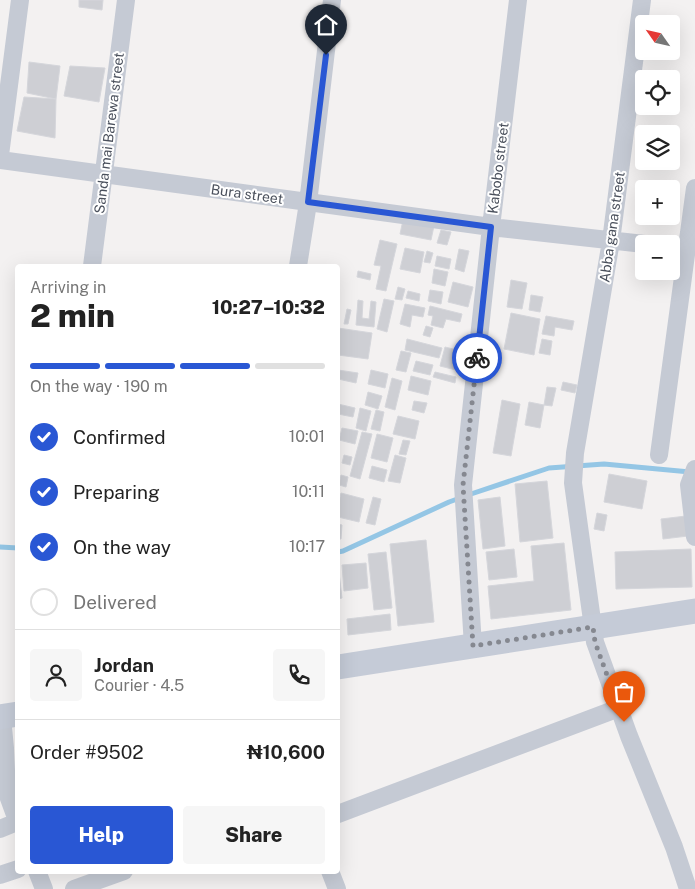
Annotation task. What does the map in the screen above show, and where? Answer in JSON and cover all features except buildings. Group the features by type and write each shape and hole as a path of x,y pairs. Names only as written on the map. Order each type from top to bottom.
{"main road":[{"path":"340,680 394,673 594,634 695,611"},
{"path":"340,666 473,646 594,634 695,627"}],"street":[{"path":"0,155 20,0"},
{"name":"Sanda mai Barewa street","path":"92,264 126,0"},
{"path":"298,264 308,202 332,0"},
{"name":"Kabobo street","path":"473,646 463,485 518,0"},
{"name":"Abba gana street","path":"642,0 611,241 576,453 573,483 594,634 629,736 674,847 688,889"},
{"name":"Bura street","path":"0,160 491,227 635,243"},
{"path":"659,455 684,249 695,188"},
{"path":"692,477 695,538"},
{"path":"340,813 619,708"},
{"path":"7,710 3,794 15,818"},
{"path":"0,829 15,823"},
{"path":"0,875 15,870"},
{"path":"37,874 44,889"},
{"path":"74,889 116,874"},
{"path":"331,874 337,889"}],"waterway":[{"path":"468,495 549,468 604,464 690,472"},
{"path":"340,552 460,498"},
{"path":"0,547 15,548"}],"way so far":[{"path":"477,358 463,485 473,646 593,627 595,642 624,722"}],"route":[{"path":"326,55 308,202 491,227 477,358"}]}
